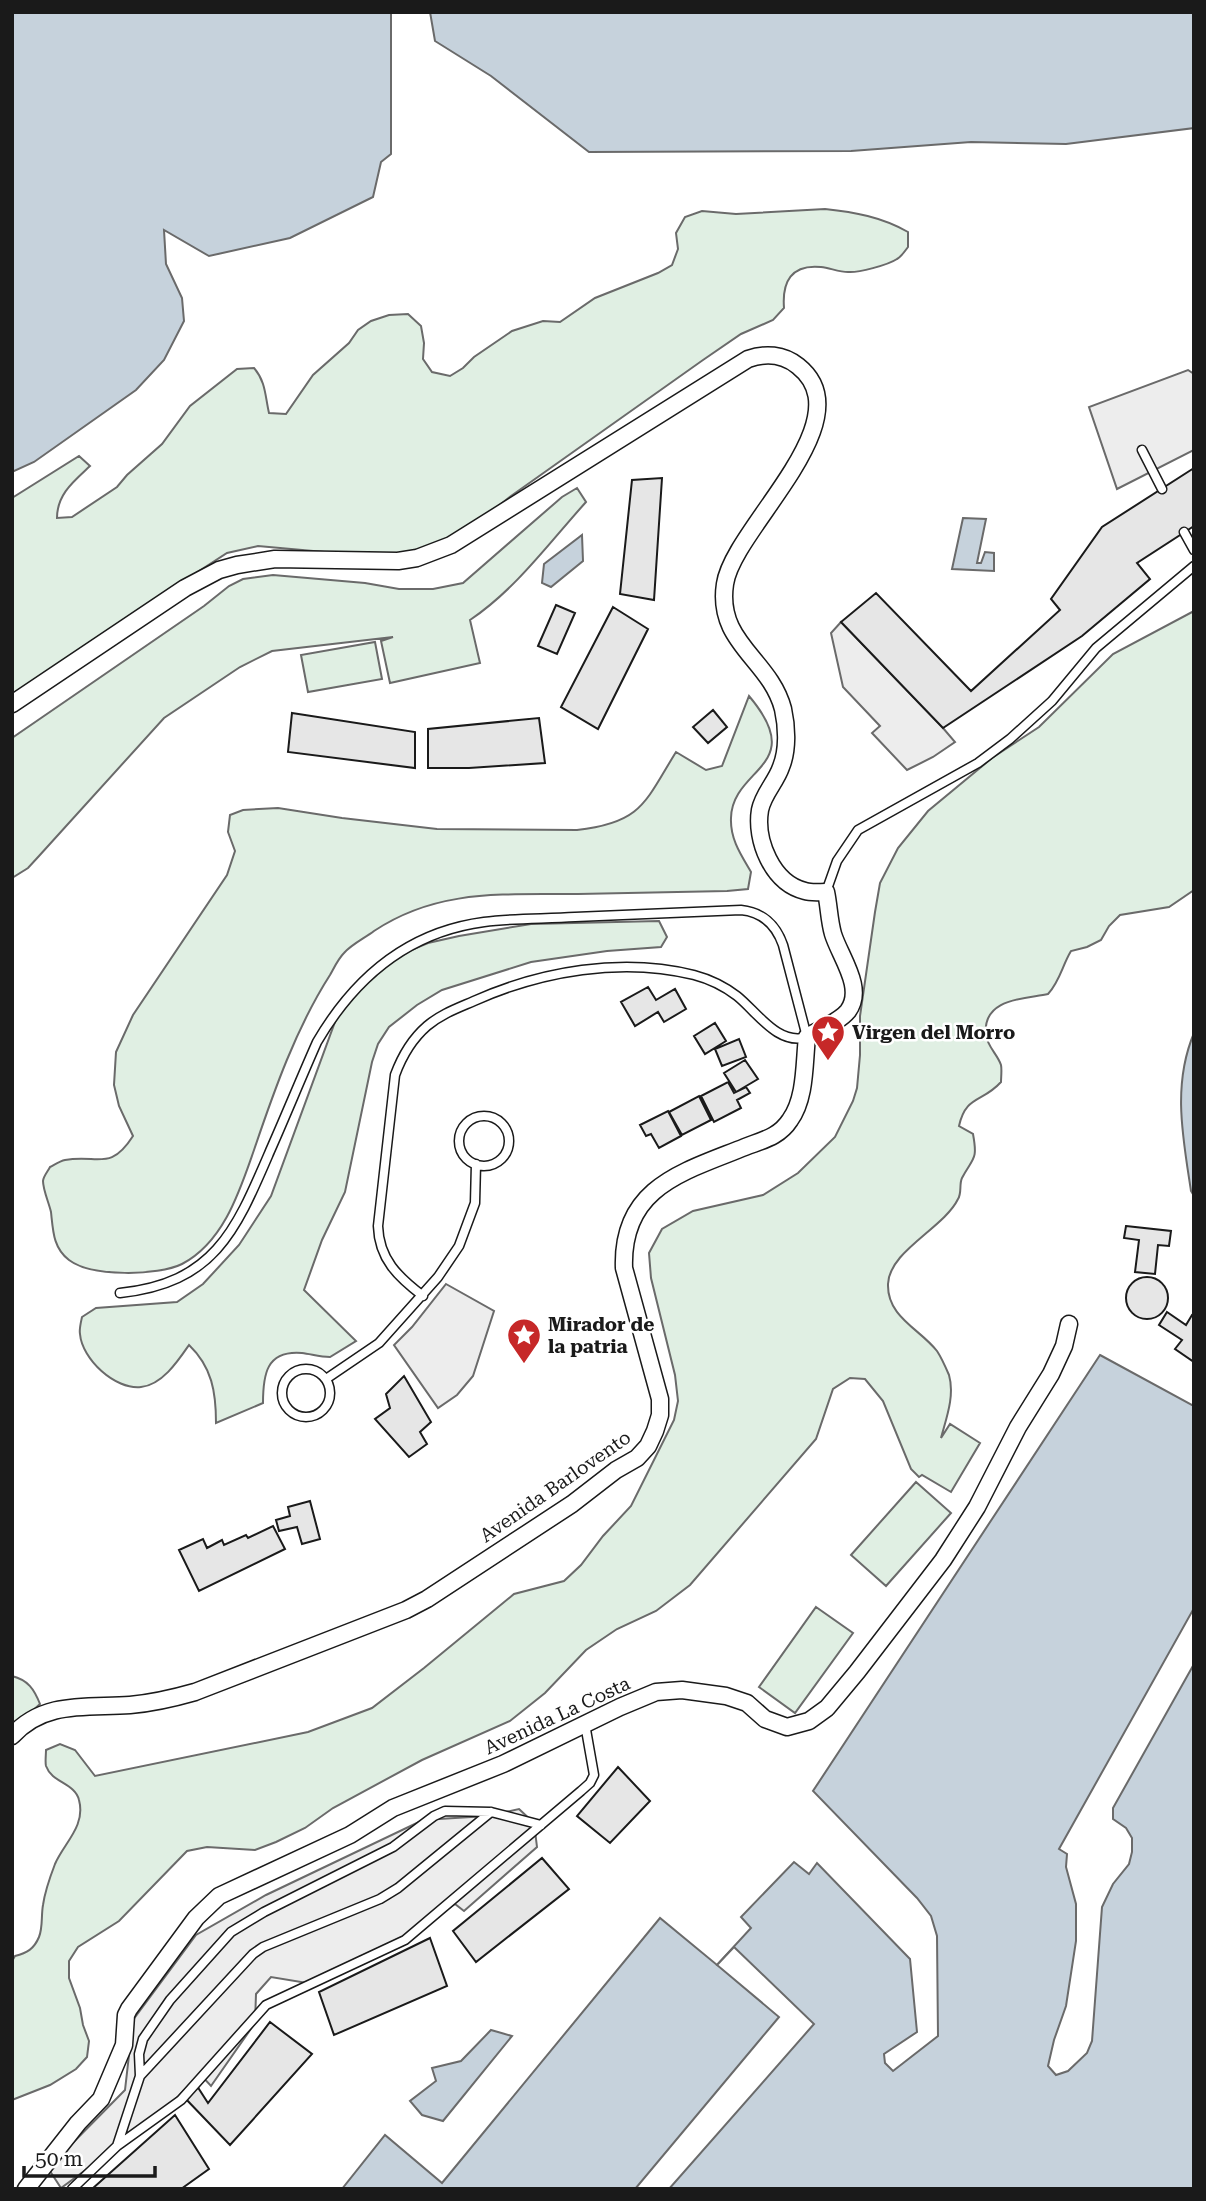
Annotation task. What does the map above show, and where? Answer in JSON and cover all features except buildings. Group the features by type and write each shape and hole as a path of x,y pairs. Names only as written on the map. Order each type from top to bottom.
{"street":[{"path":"12,704 185,588 219,570 275,559 398,561 416,558 451,545 748,359 778,356 794,363 811,381 817,398 816,416 793,471 733,558 726,576 724,604 731,631 741,647 768,676 779,697 785,720 786,744 781,768 761,809 759,826 762,843 773,866 791,884 806,891 826,892 833,936 853,984 854,997 851,1007 844,1015 807,1037"},
{"name":"Avenida Barlovento","path":"12,1736 33,1719 62,1707 132,1705 195,1692 406,1610 448,1586 637,1458 652,1439 660,1407 659,1391 624,1268 625,1245 630,1224 648,1196 665,1181 764,1141 788,1124 800,1098 807,1037"},
{"name":"Avenida La Costa","path":"26,2189 78,2123 101,2099 124,2045 126,2015 129,2009 196,1918 219,1896 350,1835 393,1808 503,1764 656,1692 682,1690 726,1696 747,1703 765,1719 787,1727 809,1721 827,1708 888,1633 977,1507 1018,1427 1051,1374 1064,1346 1069,1324"}],"lane":[{"path":"1142,450 1162,489"},
{"path":"1184,532 1194,550"},
{"path":"826,892 837,861 858,830 978,763 1010,739 1052,701 1096,648 1194,566"},
{"path":"120,1293 170,1282 200,1265 225,1241 244,1213 317,1042 331,1018 356,988 386,961 433,936 458,927 498,921 741,910 751,911 770,922 780,935 807,1037 799,1040 779,1032 739,998 708,980 685,973 652,969 591,969 531,980 495,992 436,1019 411,1043 395,1075 377,1226 379,1243 389,1265 399,1278 423,1296"},
{"path":"493,1117 507,1130 508,1150 495,1164 475,1164 467,1160 461,1151 460,1132 473,1118 493,1117"},
{"path":"326,1379 379,1343 423,1296 459,1245 475,1203 475,1164"},
{"path":"300,1369 310,1369 319,1372 326,1379 330,1396 327,1405 320,1412 312,1416 302,1416 286,1407 282,1389 292,1373 300,1369"},
{"path":"72,2189 117,2146 181,2100 266,2006 405,1940 590,1783 594,1775 585,1724"},
{"path":"117,2146 140,2076 139,2054 143,2039 170,2000 231,1931 393,1847 434,1815 445,1811 491,1812 541,1825"},
{"path":"140,2076 253,1954 263,1947 380,1899 398,1888 491,1812"}],"green space":[{"path":"825,209 888,222 908,232 908,247 893,261 866,270 845,272 821,267 802,268 790,277 785,290 784,308 773,320 741,334 703,360 511,496 448,546 391,558 258,546 227,553 12,696 12,498 79,456 90,466 63,495 57,518 72,517 117,487 162,444 190,406 237,369 254,368 263,384 269,413 286,414 313,375 349,343 358,330 371,321 389,315 408,314 421,326 423,359 432,372 450,376 512,331 543,321 560,322 595,298 672,265 678,249 676,233 685,217 702,211 736,214"},
{"path":"577,488 586,502 517,580 470,620 480,663 390,683 381,641 393,637 272,651 240,667 164,718 28,868 12,878 12,738 229,586 243,579 273,575 365,583 399,589 433,589 463,583 562,497"},
{"path":"1194,611 1194,890 1169,907 1120,915 1109,926 1101,940 1071,951 1048,994 1006,1002 991,1014 986,1035 1001,1065 1001,1082 970,1104 962,1116 959,1126 973,1134 975,1149 961,1180 959,1197 951,1210 897,1261 891,1272 888,1284 893,1305 906,1322 937,1351 949,1375 950,1399 941,1438 950,1424 980,1443 951,1492 922,1475 919,1477 911,1469 883,1401 865,1379 850,1378 833,1389 816,1439 690,1585 656,1611 617,1629 586,1650 545,1693 510,1721 422,1760 276,1842 255,1850 207,1847 187,1851 119,1921 78,1947 69,1961 69,1978 89,2041 87,2057 76,2069 50,2085 12,2100 12,1961 15,1956 27,1952 39,1937 42,1909 50,1879 59,1856 77,1826 80,1809 77,1794 49,1772 46,1750 60,1744 75,1750 95,1776 308,1732 372,1708 514,1594 564,1581 581,1565 631,1506 674,1420 678,1401 675,1375 651,1278 649,1253 662,1229 693,1211 763,1195 798,1173 835,1137 857,1088 860,1016 875,912 880,883 898,848 928,811 992,758 1039,727 1113,654"},
{"path":"375,642 382,679 308,692 301,655"},
{"path":"749,696 765,720 772,738 770,752 743,787 735,801 731,818 734,840 751,872 748,889 473,897 423,907 398,917 347,950 318,995 287,1060 236,1198 220,1229 209,1243 182,1264 157,1271 108,1272 79,1266 64,1255 55,1238 43,1185 44,1178 50,1167 63,1161 110,1158 125,1147 133,1136 119,1106 114,1085 116,1052 133,1015 227,875 235,851 228,832 230,815 243,810 278,808 437,829 577,830 599,827 616,822 639,807 676,752 706,770 722,766"},
{"path":"659,921 667,937 661,947 607,951 531,962 442,990 389,1027 378,1044 372,1062 345,1192 322,1240 304,1290 356,1341 330,1357 290,1353 274,1360 266,1374 263,1403 216,1423 215,1401 208,1371 189,1345 163,1377 141,1387 121,1384 93,1363 82,1344 82,1317 96,1308 177,1302 203,1284 239,1245 271,1196 339,1011 385,961 428,943 531,924"},
{"path":"916,1482 951,1513 886,1586 851,1555"},
{"path":"816,1607 853,1633 795,1713 759,1687"},
{"path":"12,1676 30,1686 40,1704 12,1729"}],"shaded area":[{"path":"12,12 391,12 391,154 381,162 373,197 290,238 209,256 164,230 166,264 182,298 184,321 164,360 136,390 34,462 12,472"},
{"path":"430,12 1194,12 1194,128 1066,144 971,142 851,151 589,152 491,76 435,41"},
{"path":"1188,370 1194,374 1194,450 1117,489 1089,407"},
{"path":"963,518 986,519 977,563 981,563 985,552 994,553 994,571 952,569"},
{"path":"582,535 583,561 551,587 542,583 544,564"},
{"path":"841,622 955,742 907,770 872,733 880,726 843,687 831,633"},
{"path":"1194,1033 1194,1196 1191,1191 1183,1131 1181,1092 1187,1053"},
{"path":"446,1284 494,1311 473,1376 457,1395 438,1408 394,1345"},
{"path":"1100,1355 1194,1406 1194,2189 342,2189 385,2135 442,2183 660,1918 717,1965 751,1928 741,1917 794,1862 809,1874 817,1863 910,1959 917,2032 884,2054 885,2063 893,2071 938,2036 937,1936 931,1916 917,1898 813,1791"},
{"path":"519,1809 534,1823 537,1847 464,1911 455,1904 400,1941 307,1983 271,1977 256,1994 255,2023 211,2086 200,2074 159,2116 61,2188 48,2168 125,2090 133,2020 196,1935 266,1895 423,1820 487,1816"},
{"path":"491,2030 512,2036 443,2121 422,2115 410,2101 436,2081 432,2068 461,2061"}],"pier":[{"path":"1194,1608 1194,1664 1113,1808 1113,1819 1126,1828 1132,1838 1132,1852 1129,1864 1113,1884 1102,1907 1092,2041 1087,2053 1068,2071 1056,2075 1048,2066 1066,2006 1076,1941 1076,1904 1066,1867 1067,1854 1059,1849"},
{"path":"734,1947 814,2024 669,2189 635,2189 779,2017 717,1965"}],"place":[{"name":"Virgen del Morro","path":"828,1062"},
{"name":"Mirador de la patria","path":"524,1365"}]}
